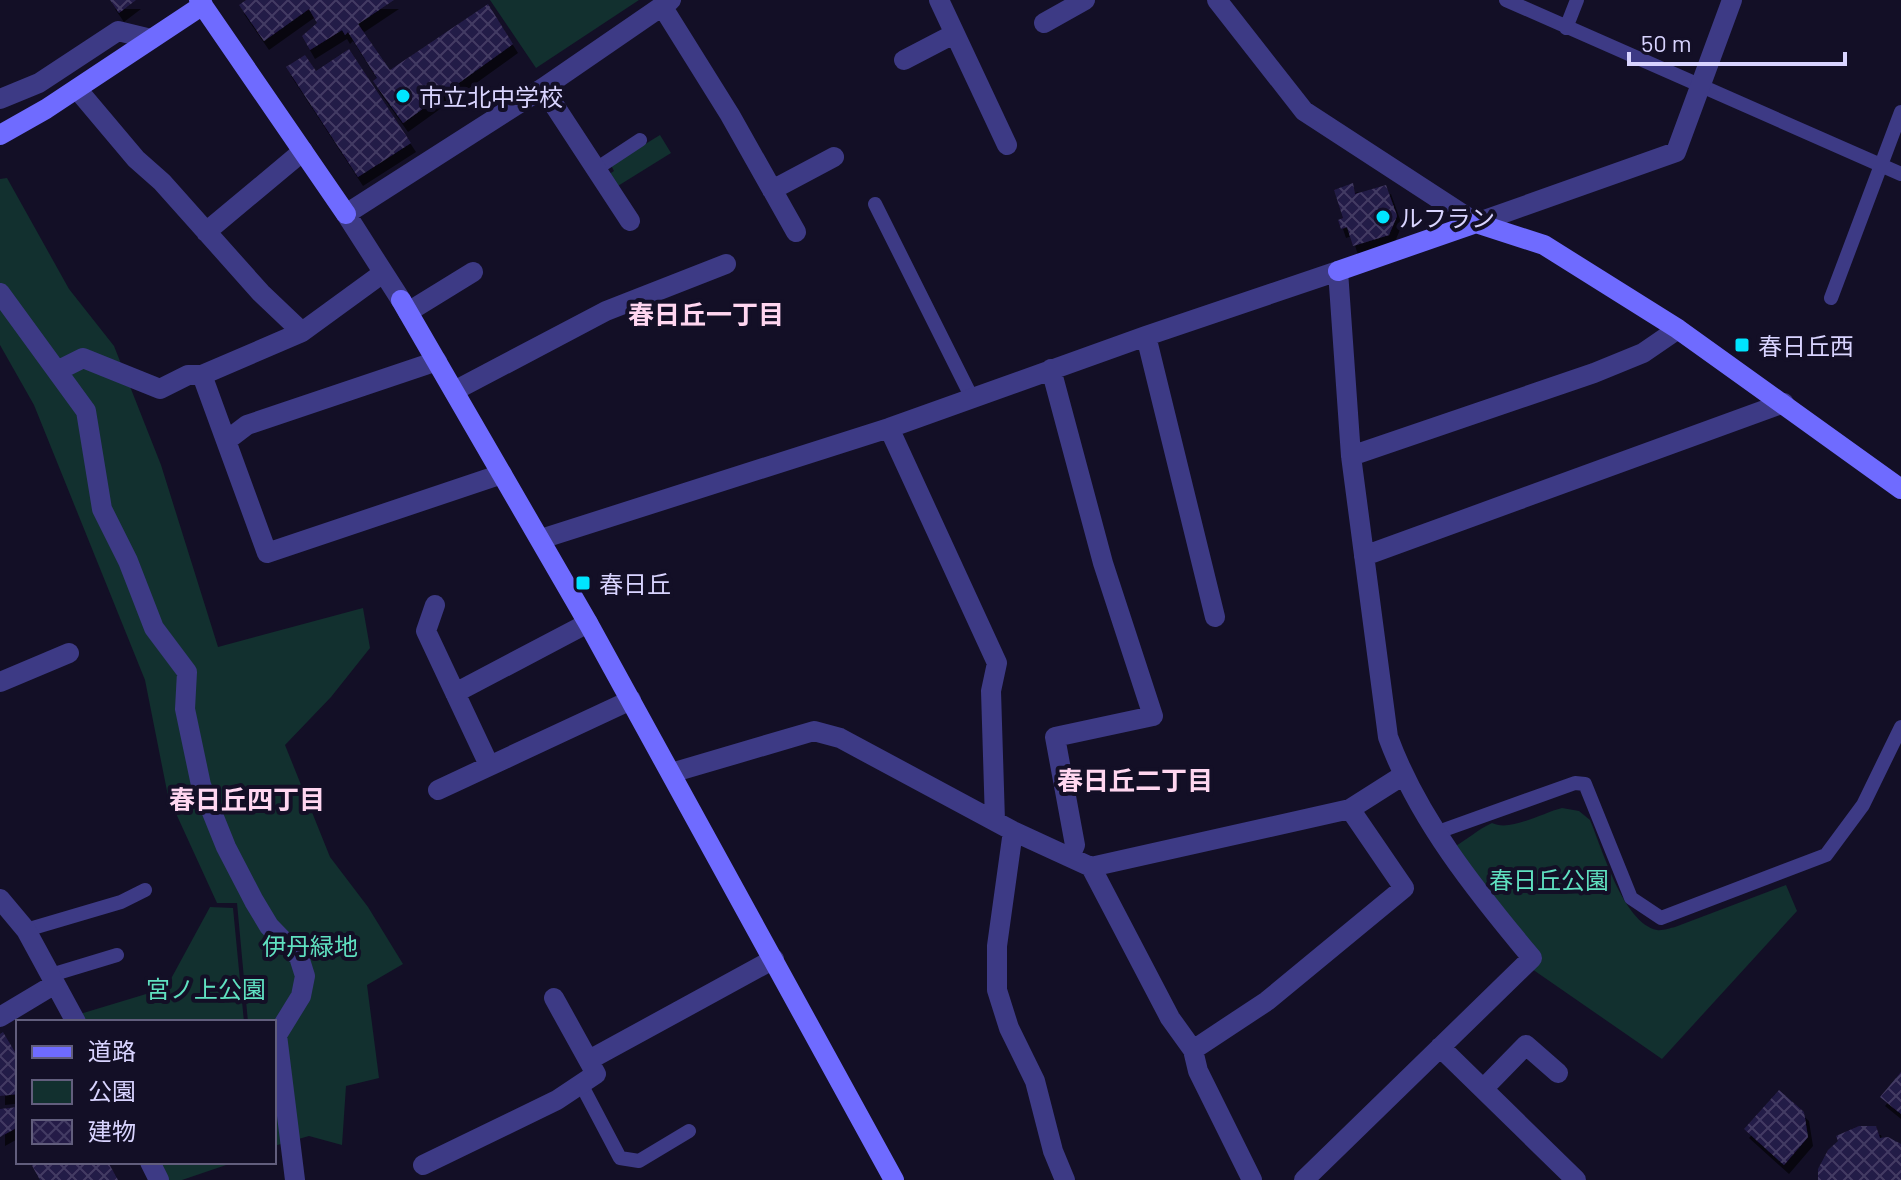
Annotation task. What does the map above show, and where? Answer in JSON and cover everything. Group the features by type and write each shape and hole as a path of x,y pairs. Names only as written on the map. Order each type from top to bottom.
{"street":[{"path":"939,0 1007,145"},
{"path":"1044,23 1085,0"},
{"path":"1217,0 1304,111 1476,223 1544,245 1678,329 1901,489"},
{"path":"541,539 889,428 1676,152 1732,0"},
{"path":"0,135 77,89 201,3 346,214 437,361 631,700 894,1180"},
{"path":"346,214 543,88 666,3 796,232"},
{"path":"0,99 39,83 118,31 151,39"},
{"path":"904,60 954,34"},
{"path":"543,88 630,221"},
{"path":"77,89 136,159 162,182 261,293 302,332"},
{"path":"206,232 303,151"},
{"path":"772,190 834,157"},
{"path":"454,391 606,311 726,264"},
{"path":"1304,1180 1532,958 1438,832 1402,776 1388,737 1351,456 1338,271"},
{"path":"404,306 473,272"},
{"path":"57,371 83,358 160,389 188,375 202,375 302,332 383,273"},
{"path":"0,293 86,411 102,509 128,561 154,628 187,672 185,709 201,785 226,847 269,926 299,957 305,976 301,996 277,1035 295,1180"},
{"path":"1351,456 1594,373 1643,353 1678,329"},
{"path":"1146,336 1215,617"},
{"path":"226,441 247,425 437,361"},
{"path":"1051,369 1103,563 1153,716 1055,737 1075,845 1070,857"},
{"path":"202,375 267,553 502,474"},
{"path":"1364,556 1784,403"},
{"path":"889,428 997,663 991,691 995,821"},
{"path":"435,605 426,631 489,765"},
{"path":"455,693 588,623"},
{"path":"0,682 35,659 69,653"},
{"path":"438,790 631,700"},
{"path":"671,773 814,731 840,738 1013,831 1091,867 1170,1018 1193,1050 1198,1071 1252,1180"},
{"path":"1091,867 1350,809 1402,776"},
{"path":"1193,1050 1267,1001 1404,888 1350,809"},
{"path":"1013,831 997,946 997,990 1009,1028 1035,1081 1053,1151 1065,1180"},
{"path":"0,899 26,930 75,1020"},
{"path":"589,1060 774,959"},
{"path":"0,1017 53,980"},
{"path":"423,1165 452,1160 596,1074 554,998"},
{"path":"1483,1089 1526,1045 1558,1073"},
{"path":"1440,1047 1576,1180"}],"lane":[{"path":"1506,0 1901,174"},
{"path":"1566,28 1577,0"},
{"path":"1831,298 1901,112"},
{"path":"596,169 640,140"},
{"path":"875,204 972,398"},
{"path":"1438,832 1575,783 1585,784 1631,898 1661,918 1826,855 1863,805 1901,727"},
{"path":"26,930 121,902 145,890"},
{"path":"53,980 117,955"},
{"path":"581,1084 620,1158 639,1161 689,1131"}],"green space":[{"path":"490,0 639,0 536,68"},
{"path":"660,135 671,153 613,189 606,176 614,171 611,165"},
{"name":"伊丹緑地","path":"7,178 69,289 114,346 161,465 218,647 363,608 370,648 331,697 285,745 330,857 368,907 403,964 367,985 379,1078 346,1086 342,1145 309,1136 276,1145 276,1020 248,1020 237,903 217,903 168,796 145,680 34,405 0,345 0,179"},
{"name":"春日丘公園","path":"1562,808 1579,811 1590,820 1624,900 1645,924 1657,930 1675,927 1786,885 1797,911 1662,1059 1532,969 1454,847 1492,823 1517,824"},
{"name":"宮ノ上公園","path":"210,907 233,908 244,1020 84,1020 80,1014 166,988"},
{"path":"157,1164 229,1164 182,1180 164,1180"}],"building":[{"path":"110,0 136,0 119,13"},
{"path":"246,0 394,0 358,24 390,70 488,4 513,44 403,123 373,81 377,78 348,32 345,35 342,30 310,50 302,36 317,23 309,9 264,41 239,5"},
{"path":"349,49 411,143 358,177 286,67 305,55 316,71"},
{"path":"1353,183 1355,194 1386,185 1397,216 1389,235 1353,246 1347,227 1341,229 1338,220 1343,218 1334,190"},
{"path":"3,1032 16,1054 16,1094 0,1096 0,1034"},
{"path":"1901,1072 1901,1114 1880,1097"},
{"path":"1779,1090 1804,1112 1808,1137 1784,1165 1744,1129"},
{"path":"16,1107 16,1128 0,1137 0,1109"},
{"path":"1859,1126 1876,1126 1880,1138 1888,1137 1901,1144 1901,1180 1818,1180 1818,1169 1828,1150 1838,1141 1836,1136"},
{"path":"31,1164 109,1164 118,1180 40,1180"}],"place":[{"name":"市立北中学校","path":"403,96"},
{"name":"ルフラン","path":"1383,217"},
{"name":"春日丘西","path":"1742,345"},
{"name":"春日丘","path":"583,583"}],"district":[{"name":"春日丘一丁目","path":"706,313"},
{"name":"春日丘二丁目","path":"1135,779"},
{"name":"春日丘四丁目","path":"247,798"}]}
